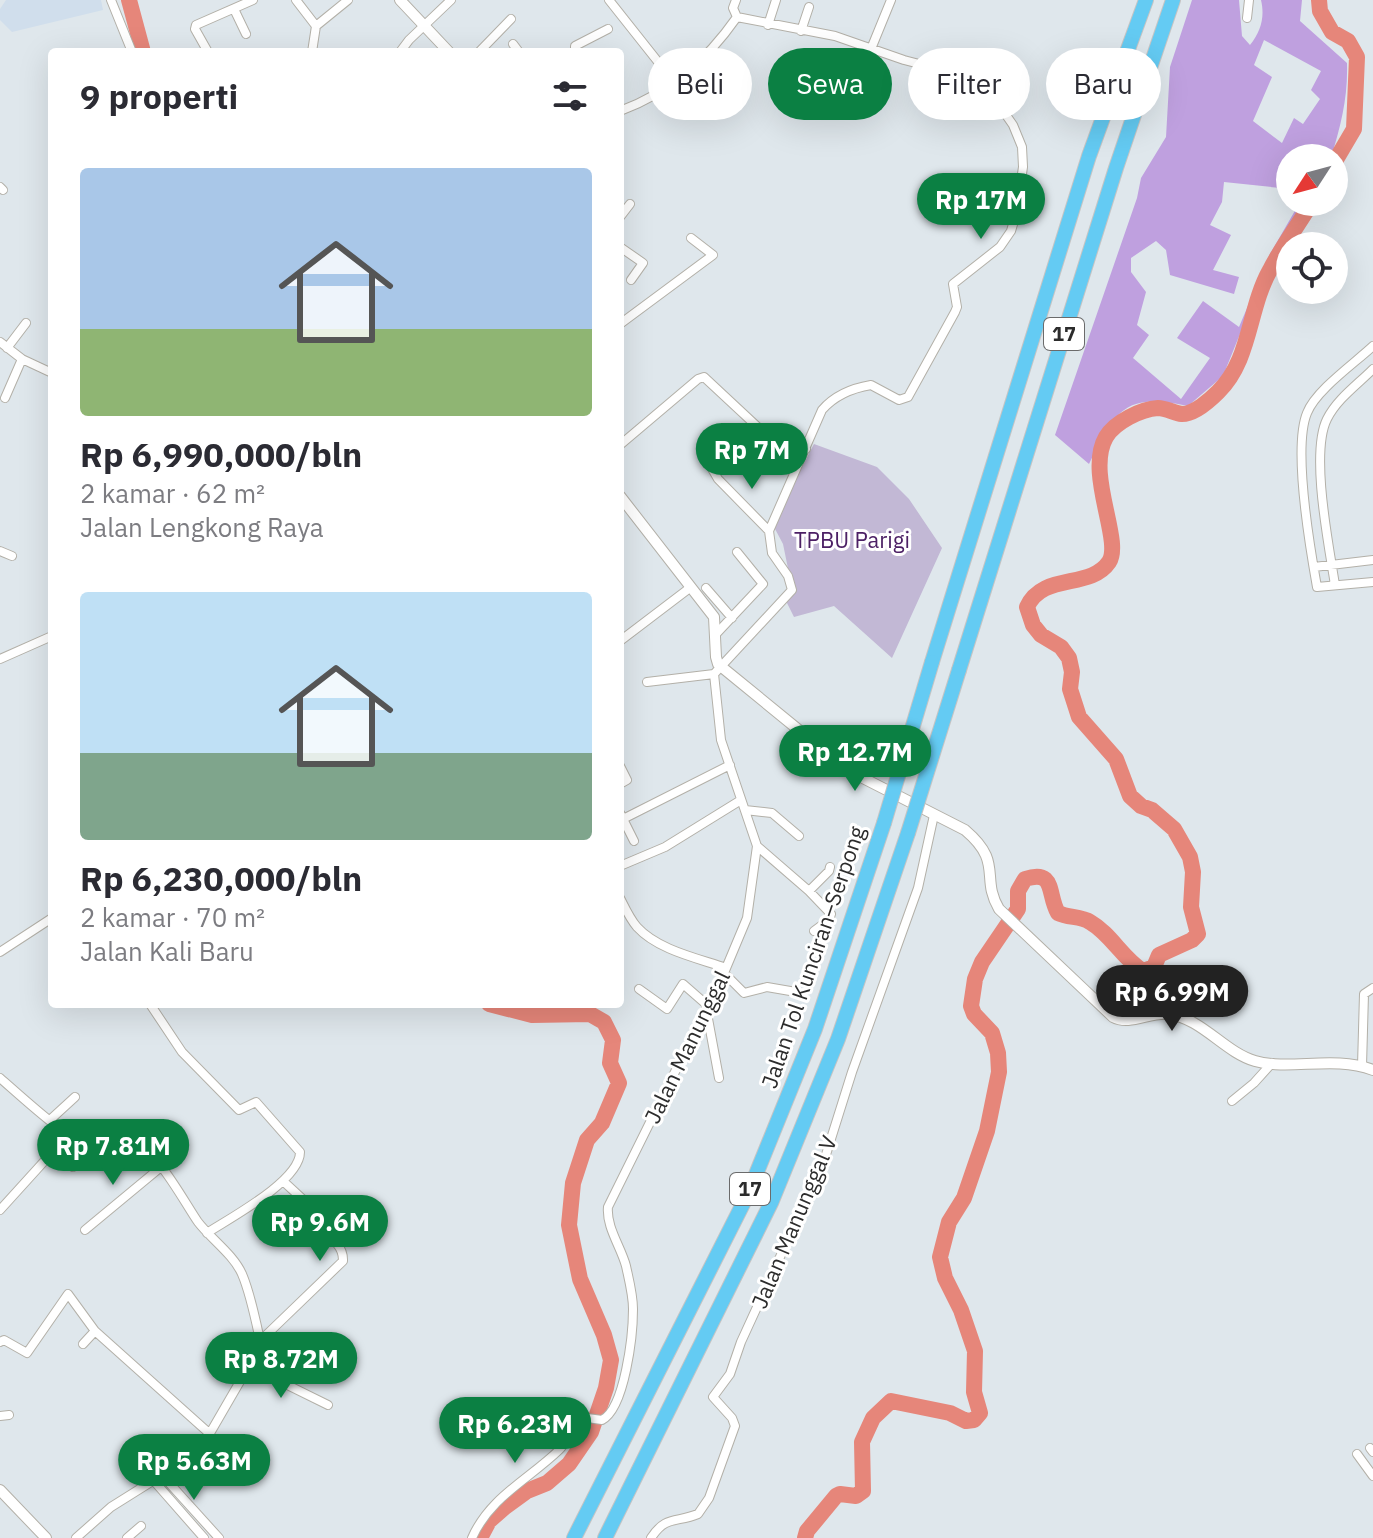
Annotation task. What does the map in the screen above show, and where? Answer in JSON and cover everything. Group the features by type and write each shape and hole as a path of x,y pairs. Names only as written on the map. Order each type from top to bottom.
{"highway":[{"name":"Jalan Tol Kunciran–Serpong","path":"574,1538 748,1194 815,1029 884,823 1089,156 1146,0"},
{"name":"17","path":"605,1538 771,1203 838,1039 908,833 1116,168 1173,0"}],"street":[{"path":"111,0 130,48"},
{"path":"206,48 195,26 253,0"},
{"path":"296,0 316,26"},
{"path":"313,48 316,26 348,0"},
{"path":"400,0 445,48"},
{"path":"404,48 451,0"},
{"path":"609,0 648,49"},
{"path":"736,0 733,8 737,17"},
{"path":"768,25 776,0"},
{"path":"871,48 891,0"},
{"path":"1247,18 1249,0"},
{"path":"801,31 809,7"},
{"path":"234,9 246,34"},
{"path":"712,48 737,17"},
{"path":"737,17 835,36 868,48"},
{"path":"483,48 511,19"},
{"path":"574,48 608,29"},
{"path":"513,44 516,48"},
{"path":"647,682 717,670 792,590 788,576 772,553 769,531 822,410 829,402 856,388 871,385 899,400 908,397 957,307 953,284 1000,247 1011,231 1023,167 1022,147 1013,125 985,85 973,78 892,55"},
{"path":"624,107 648,95"},
{"path":"624,212 630,204"},
{"path":"624,321 713,255 691,238"},
{"path":"624,250 643,263 631,280"},
{"path":"26,323 4,345 22,359 48,371"},
{"path":"1373,346 1317,398 1307,412 1302,435 1302,463 1317,587 1373,582"},
{"path":"5,398 22,359"},
{"path":"1340,585 1332,564 1319,458 1320,437 1335,404 1373,369"},
{"path":"624,442 704,377 756,427 806,449"},
{"path":"756,427 711,467 718,479 769,531"},
{"path":"624,501 714,617 717,670 838,762 965,830 978,841 991,866 994,896 999,909 1113,1017 1126,1020 1164,1013 1176,1016 1205,1030 1243,1056 1261,1062 1333,1062 1367,1068 1364,994 1373,988"},
{"path":"0,551 12,556"},
{"path":"716,634 763,584 737,552"},
{"path":"1314,567 1373,560"},
{"path":"1340,585 1338,572 1342,564"},
{"path":"624,638 691,587"},
{"path":"706,588 732,618"},
{"path":"0,659 48,638"},
{"name":"Jalan Manunggal","path":"472,1538 493,1504 562,1448 578,1423 587,1418 602,1420 611,1414 622,1384 633,1312 625,1262 608,1218 608,1207 725,971 747,918 757,846 721,740 717,670"},
{"path":"624,815 730,765"},
{"path":"624,864 665,847 741,800"},
{"path":"745,810 772,813 799,836"},
{"name":"Jalan Manunggal V","path":"651,1538 667,1521 698,1514 709,1498 735,1426 732,1418 713,1397 730,1374 741,1342 824,1161 856,1058 918,888 934,815"},
{"path":"624,820 634,841"},
{"path":"757,846 832,915 814,931"},
{"path":"809,891 830,867"},
{"path":"624,905 637,927 652,939 725,971 744,993 767,987 796,992"},
{"path":"0,952 48,921"},
{"path":"639,989 667,1009 683,984 706,1006 719,1078"},
{"path":"153,1008 182,1052 239,1110 256,1102 298,1148 300,1159 283,1181 207,1233"},
{"path":"1232,1101 1272,1063"},
{"path":"0,1078 68,1135 103,1151 133,1139 161,1167 207,1233 237,1265 260,1341 259,1352 202,1447 111,1507 76,1538"},
{"path":"51,1119 75,1097"},
{"path":"0,1210 68,1135"},
{"path":"73,1167 88,1145"},
{"path":"85,1230 161,1167"},
{"path":"260,1341 340,1267 344,1255 337,1243 313,1228 305,1215 310,1206 283,1181"},
{"path":"0,1342 4,1340 24,1353 30,1351 68,1294 95,1331 210,1434"},
{"path":"83,1344 95,1331"},
{"path":"249,1366 328,1405"},
{"path":"1357,1454 1373,1476"},
{"path":"158,1478 204,1538"},
{"path":"158,1478 219,1538"},
{"path":"0,1490 46,1538"},
{"path":"127,1538 141,1526"}],"shaded area":[{"path":"6,0 101,0 103,10 12,32 0,20 0,9"},
{"path":"1192,0 1239,0 1242,36 1250,45 1261,24 1261,0 1302,0 1300,21 1347,63 1343,111 1335,144 1276,144 1276,188 1224,182 1222,202 1210,225 1231,235 1213,270 1239,277 1234,294 1170,275 1166,250 1156,241 1131,258 1131,272 1146,292 1137,325 1149,335 1133,358 1181,399 1210,358 1177,338 1203,301 1239,327 1276,244 1276,250 1223,376 1188,406 1149,402 1125,410 1107,430 1089,464 1055,435 1137,198 1141,178 1166,137 1170,67","holes":["1264,40 1321,71 1311,90 1320,99 1303,124 1294,118 1282,143 1253,121 1272,77 1254,65"]},
{"path":"1292,216 1297,216 1287,232 1283,232"}],"green space":[{"name":"TPBU Parigi","path":"814,444 877,467 909,499 942,548 892,658 834,606 794,617 785,599 792,588 783,544 774,527"}],"waterway":[{"path":"129,0 142,48"},
{"path":"1319,0 1320,11 1332,32 1348,41 1357,57 1354,129 1345,144"},
{"path":"805,1538 807,1531 836,1496 856,1496 863,1491 862,1442 873,1418 891,1401 950,1413 966,1421 974,1420 980,1413 974,1392 975,1351 961,1310 945,1278 940,1257 949,1222 964,1198 987,1131 999,1072 992,1033 974,1014 971,1006 975,979 982,962 1018,909 1018,891 1025,879 1042,877 1046,880 1058,913 1086,920 1097,927 1143,971 1154,967 1159,955 1192,940 1198,934 1191,907 1193,872 1190,857 1174,829 1130,796 1116,759 1079,717 1070,689 1072,672 1069,658 1061,647 1041,635 1033,625 1027,607 1034,596 1044,589 1090,576 1101,571 1109,562 1111,539 1100,469 1106,437 1122,421 1136,414 1158,408 1179,413 1192,412 1218,392 1237,365 1270,270 1303,216"},
{"path":"480,1538 489,1521 505,1507 527,1491 547,1483 569,1464 591,1432 606,1388 611,1360 580,1279 569,1225 573,1183 587,1140 602,1123 619,1083 610,1063 613,1040 604,1022 590,1014 532,1015 505,1008"}]}
